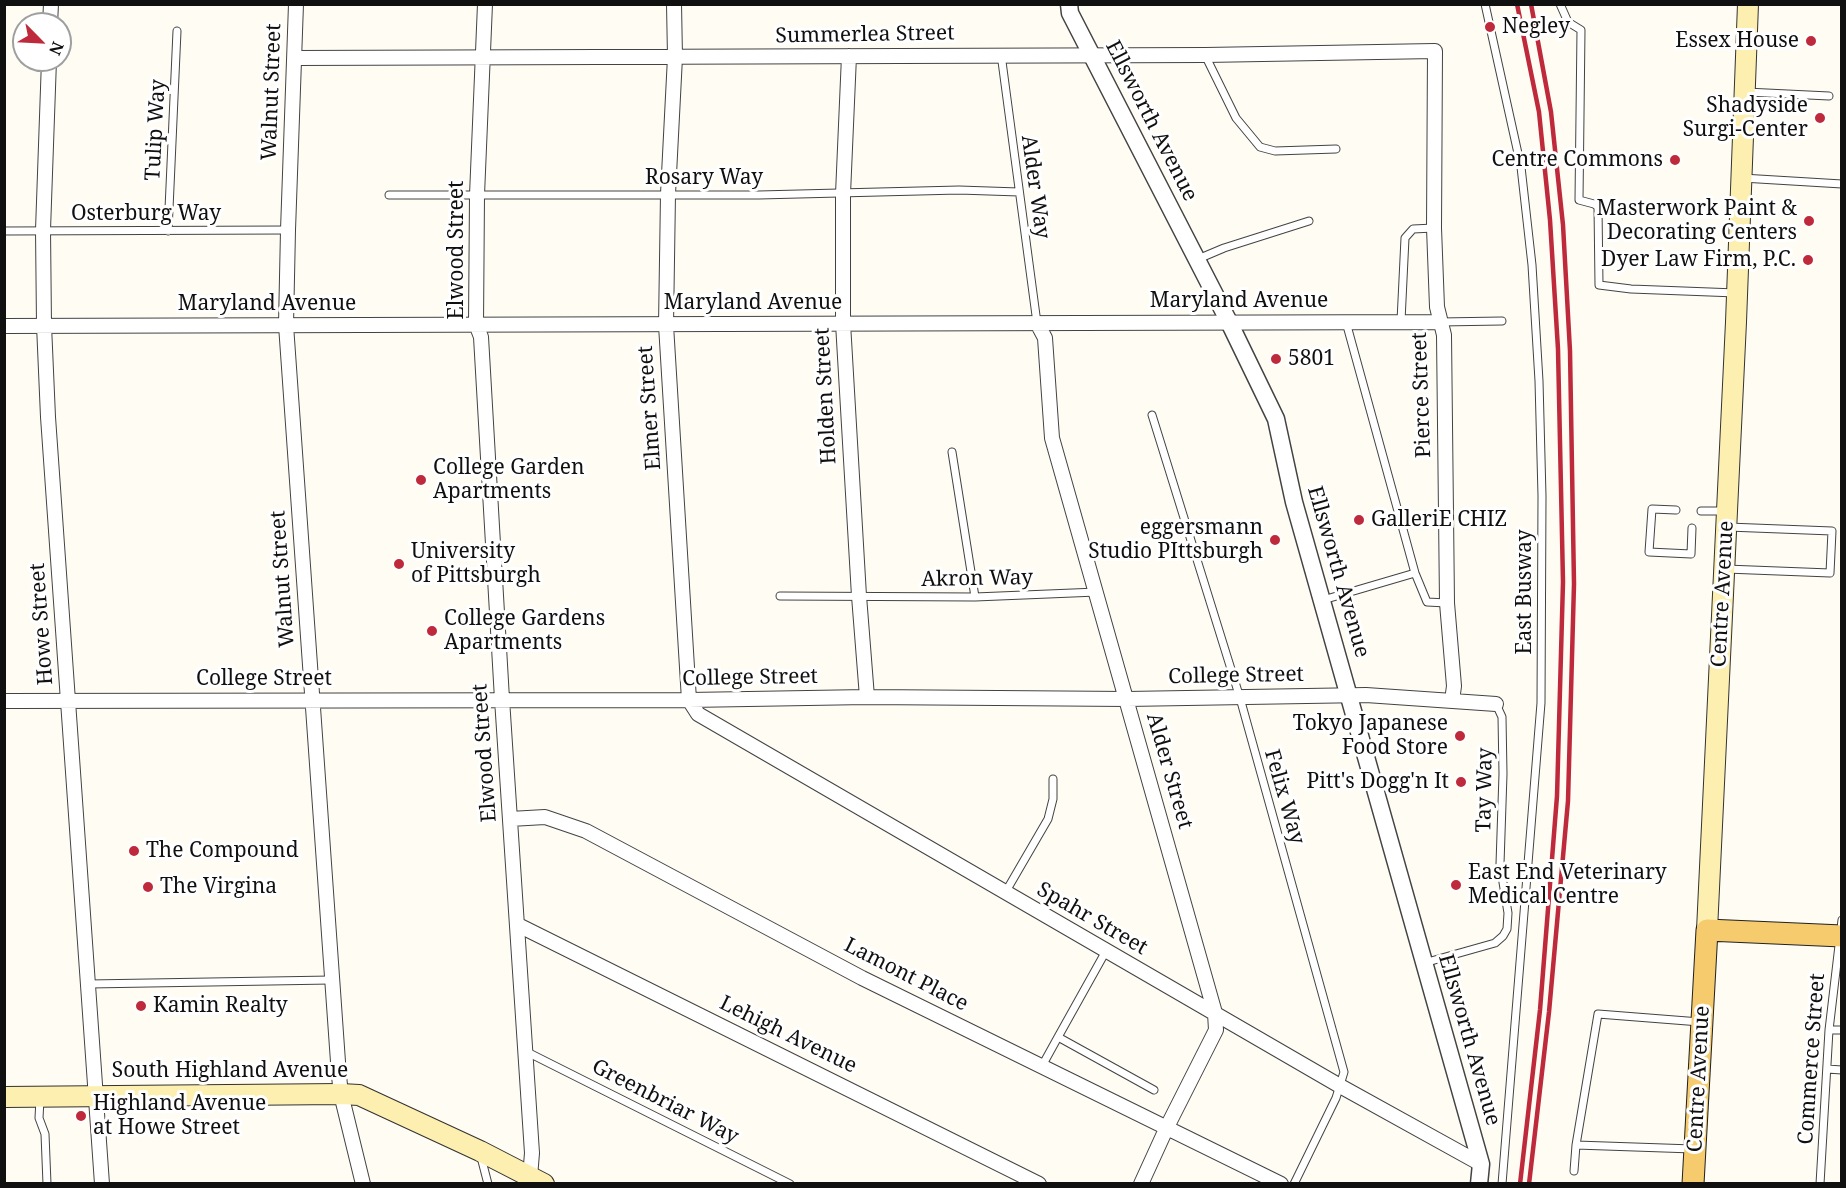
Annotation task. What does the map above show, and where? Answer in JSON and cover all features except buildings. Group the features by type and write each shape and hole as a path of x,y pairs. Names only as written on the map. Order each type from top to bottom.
{"main road":[{"name":"Centre Avenue","path":"1693,1184 1707,930 1746,92 1748,4"},
{"path":"1707,930 1841,931"},
{"name":"South Highland Avenue","path":"4,1097 359,1095 537,1180"}],"street":[{"name":"Walnut Street","path":"296,4 286,325 340,1094 363,1184"},
{"name":"Elwood Street","path":"485,4 477,195 476,324 481,337 525,1051 533,1161 537,1180"},
{"name":"Elmer Street","path":"674,4 675,57 668,194 666,325 689,700"},
{"name":"Ellsworth Avenue","path":"1069,4 1070,12 1229,322 1276,419 1294,502 1481,1164 1479,1184"},
{"name":"Summerlea Street","path":"296,58 1205,55 1435,51"},
{"name":"Pierce Street","path":"1435,51 1434,228 1437,307 1444,335 1447,603 1454,686 1452,701"},
{"name":"Holden Street","path":"849,56 843,194 843,323 867,698"},
{"name":"Howe Street","path":"49,72 43,230 48,417 102,1184"},
{"name":"Maryland Avenue","path":"4,326 1440,322"},
{"name":"Alder Street","path":"1037,323 1045,338 1052,438 1215,1013 1216,1030 1141,1184"},
{"name":"College Street","path":"4,701 1127,699 1350,695 1496,704"},
{"name":"Spahr Street","path":"689,700 698,714 1340,1086 1481,1164"},
{"name":"Lamont Place","path":"510,819 546,817 586,831 862,978 1281,1184"},
{"name":"Lehigh Avenue","path":"518,925 1039,1184"}],"lane":[{"name":"East Busway","path":"1485,4 1521,167 1532,265 1539,381 1542,496 1541,703 1502,1184"},
{"path":"1560,4 1568,22 1581,30 1579,200 1598,207 1599,285 1631,289 1736,293"},
{"name":"Tulip Way","path":"168,231 177,31"},
{"name":"Alder Way","path":"1001,54 1037,323"},
{"path":"1205,55 1236,118 1260,147 1275,151 1336,149"},
{"path":"1746,92 1829,96"},
{"path":"1742,178 1842,184"},
{"name":"Rosary Way","path":"389,195 843,194 897,190 1019,192"},
{"path":"1197,259 1309,221"},
{"path":"1401,321 1405,238 1413,229 1434,228"},
{"name":"Osterburg Way","path":"4,231 288,230"},
{"name":"Maryland Avenue","path":"1440,322 1502,321"},
{"path":"1346,322 1415,573 1427,602 1447,603"},
{"name":"Felix Way","path":"1152,415 1240,698 1344,1072 1336,1098 1294,1184"},
{"path":"952,452 975,597"},
{"path":"1676,510 1652,509 1649,552 1691,554 1692,528"},
{"path":"1701,511 1726,519 1832,531 1830,573 1723,569"},
{"path":"1322,600 1415,573"},
{"name":"Akron Way","path":"780,596 975,597 1096,592"},
{"name":"Tay Way","path":"1424,963 1495,942 1503,936 1507,929 1508,913 1500,864 1502,717 1496,704"},
{"path":"1005,892 1048,819 1053,799 1053,779"},
{"name":"Commerce Street","path":"1820,1184 1830,1030 1841,931"},
{"path":"1042,1066 1106,951"},
{"path":"88,984 331,980"},
{"path":"1574,1171 1576,1145 1598,1014 1702,1023"},
{"path":"1830,1030 1842,1030"},
{"path":"1058,1037 1155,1090"},
{"name":"Greenbriar Way","path":"525,1051 790,1184"},
{"path":"1827,1069 1842,1070"},
{"path":"40,1096 39,1118 45,1134 47,1184"},
{"path":"1576,1145 1694,1149"},
{"path":"480,1151 488,1184"}],"railway":[{"path":"1517,4 1539,112 1550,220 1558,349 1563,582 1557,796 1540,1010 1520,1184"},
{"path":"1529,1184 1549,1012 1568,801 1574,584 1570,351 1563,225 1551,112 1531,4"}],"place":[{"name":"Negley","path":"1490,27"},
{"name":"Essex House","path":"1811,41"},
{"name":"Shadyside Surgi-Center","path":"1820,118"},
{"name":"Centre Commons","path":"1675,160"},
{"name":"Masterwork Paint & Decorating Centers","path":"1809,221"},
{"name":"Dyer Law Firm, P.C.","path":"1808,260"},
{"name":"5801","path":"1276,359"},
{"name":"College Garden Apartments","path":"421,480"},
{"name":"GalleriE CHIZ","path":"1359,520"},
{"name":"eggersmann Studio PIttsburgh","path":"1275,540"},
{"name":"University of Pittsburgh","path":"399,564"},
{"name":"College Gardens Apartments","path":"432,631"},
{"name":"Tokyo Japanese Food Store","path":"1460,736"},
{"name":"Pitt's Dogg'n It","path":"1461,782"},
{"name":"The Compound","path":"134,851"},
{"name":"East End Veterinary Medical Centre","path":"1456,885"},
{"name":"The Virgina","path":"148,887"},
{"name":"Kamin Realty","path":"141,1006"},
{"name":"Highland Avenue at Howe Street","path":"81,1116"}]}
